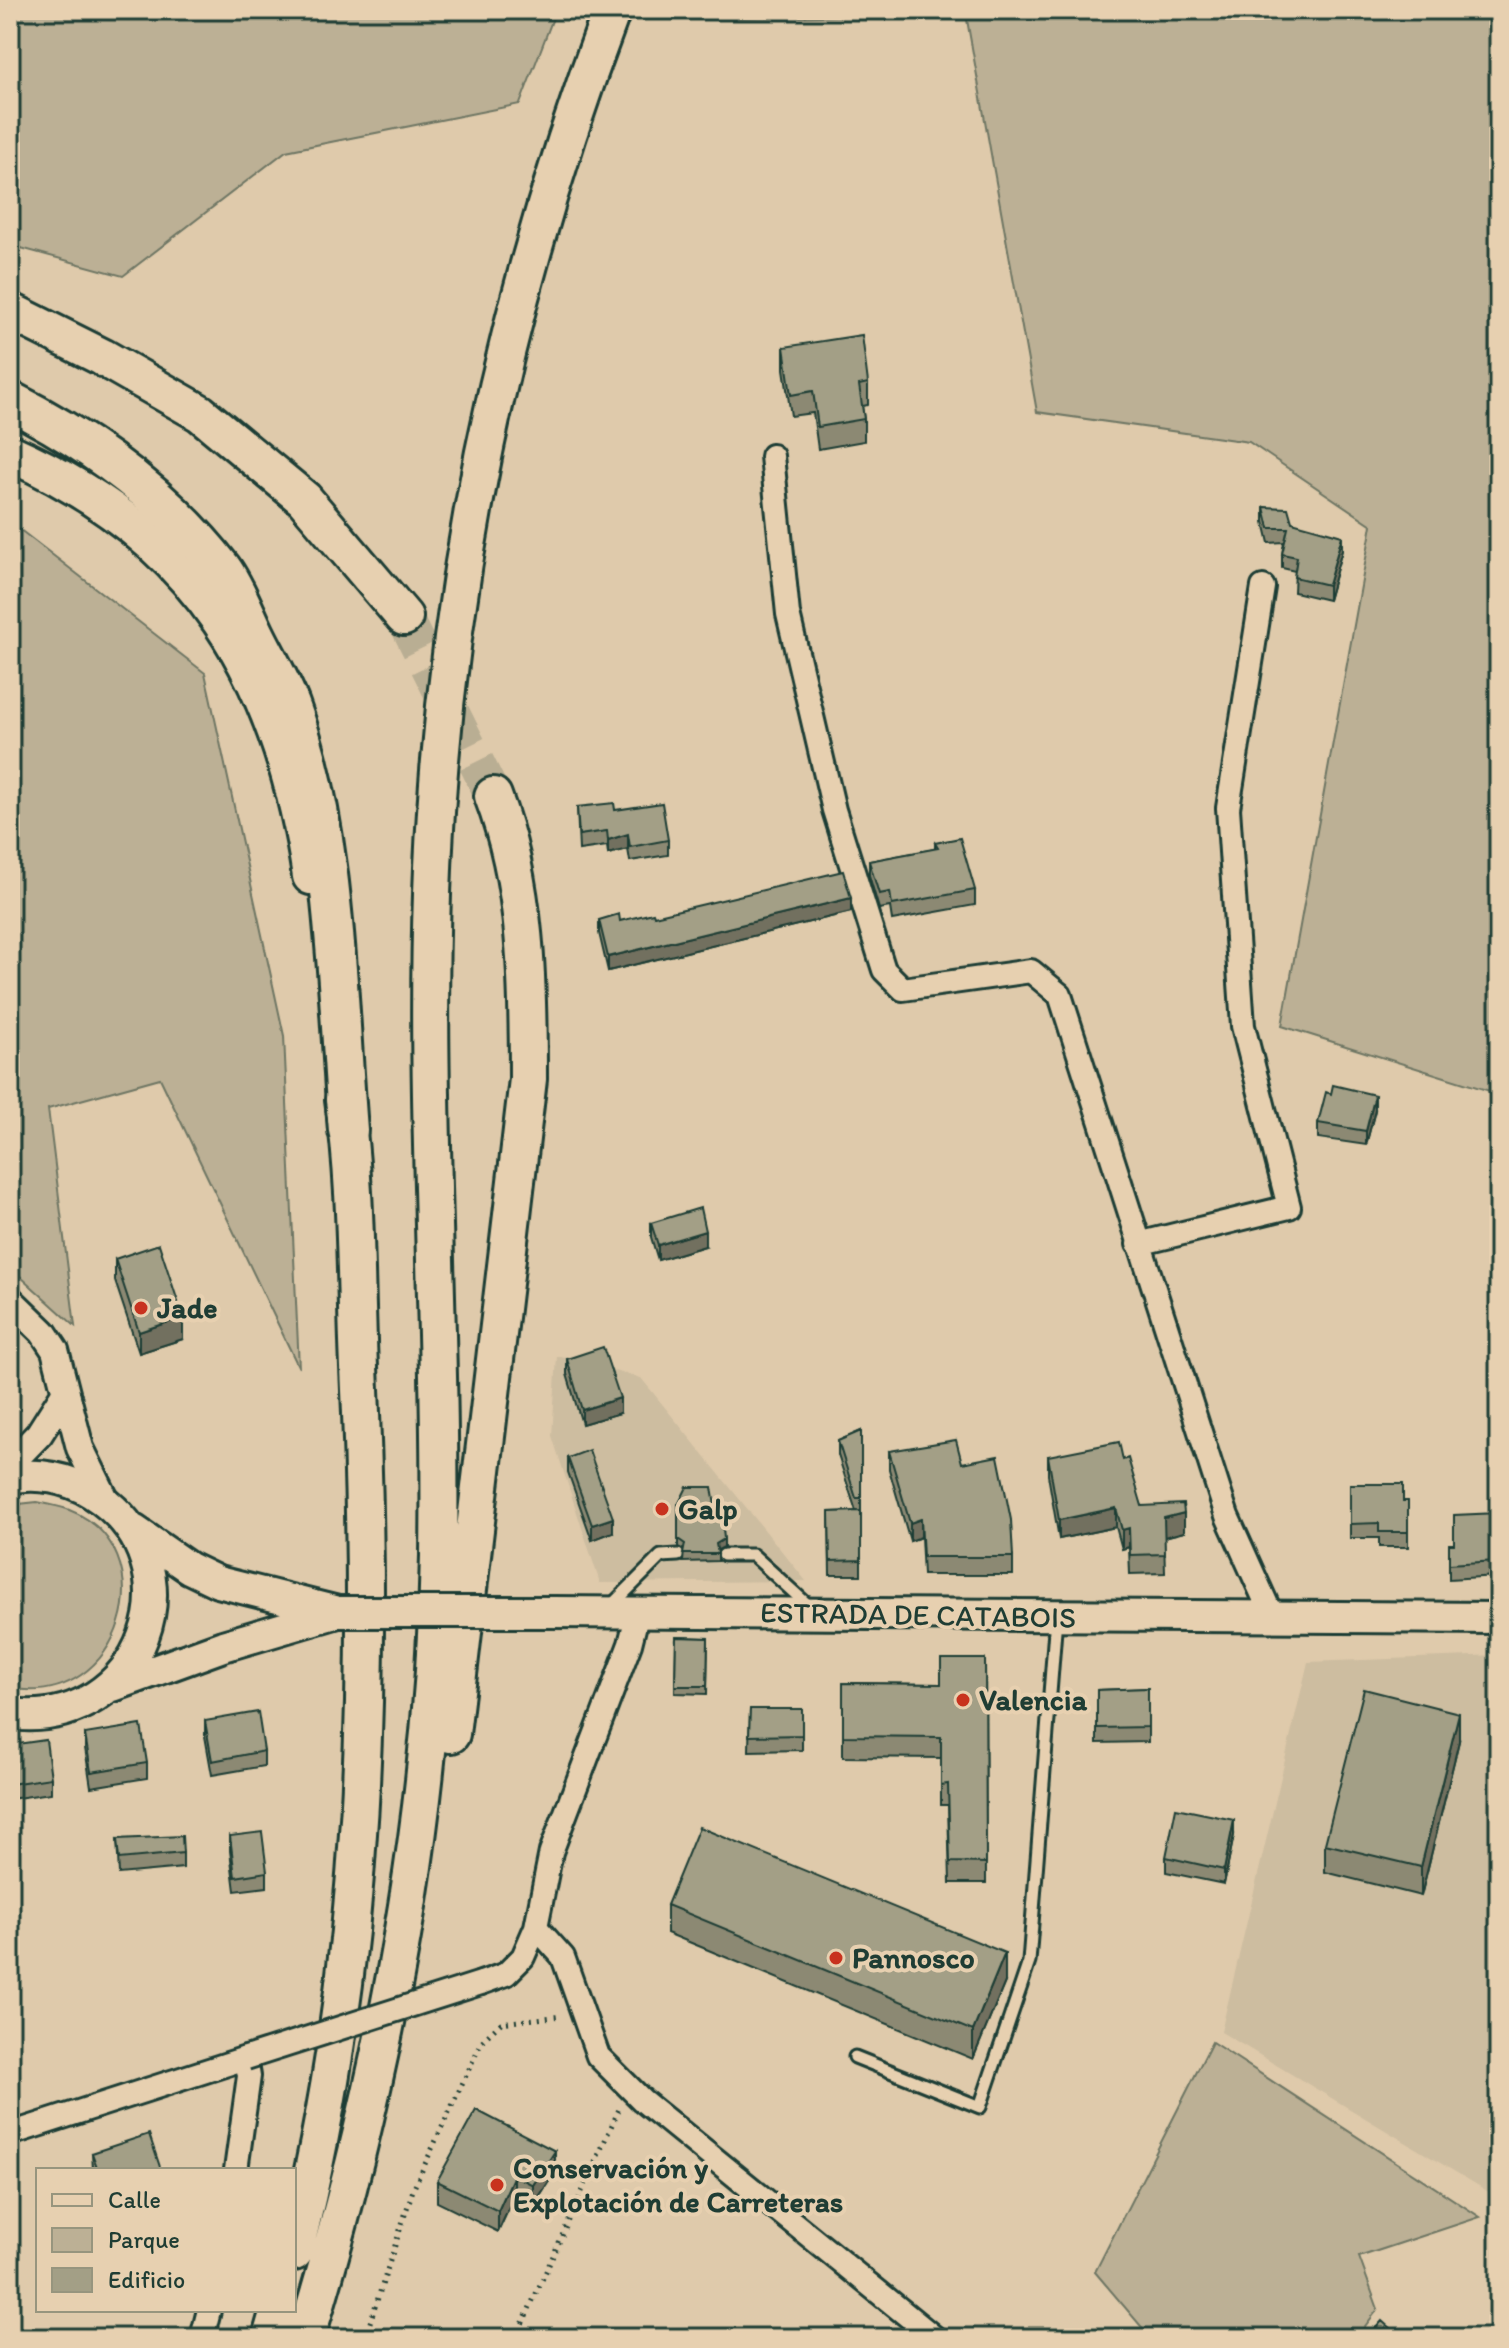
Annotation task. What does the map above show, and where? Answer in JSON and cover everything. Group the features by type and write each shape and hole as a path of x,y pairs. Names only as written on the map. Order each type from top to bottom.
{"highway":[{"path":"306,2338 374,2087 394,1988 417,1839 430,1717 439,1559 430,962 433,861 444,711 463,565 486,435 540,226 566,136 612,10"},
{"path":"10,311 102,357 200,413 304,499 404,617"},
{"path":"10,401 48,421 114,464 171,513 224,572 290,705 312,787 326,869 348,1130 364,1483 364,1692 355,1898 328,2093 296,2243"},
{"path":"10,453 63,478 147,536 195,582 234,639 266,707 293,782 310,867 348,1130"},
{"path":"394,1988 425,1906 445,1786 528,1079 528,973 507,834 493,796"},
{"path":"271,2338 278,2312"}],"main road":[{"path":"10,1478 51,1477 81,1486 107,1503 130,1527 189,1568 218,1582 338,1612"},
{"path":"112,1686 139,1649 148,1627 152,1593 146,1558 130,1527"},
{"name":"ESTRADA DE CATABOIS","path":"338,1612 1499,1618"},
{"path":"10,1714 62,1713 88,1703 112,1686 223,1646 338,1612"}],"street":[{"path":"772,456 788,614 834,810 884,970 903,989 1031,971 1060,995 1227,1516 1273,1618"},
{"path":"1138,1244 1289,1207 1243,1026 1228,808 1263,587"},
{"path":"10,1300 43,1332 55,1350 80,1448 107,1503"},
{"path":"10,1464 39,1434 65,1393"},
{"path":"10,2134 506,1974 523,1957 536,1927 551,1852 630,1644 638,1612"},
{"path":"536,1927 563,1957 598,2056 629,2088 935,2338"},
{"path":"236,2168 249,2076 246,2058"},
{"path":"202,2338 208,2312"}],"lane":[{"path":"604,1612 661,1556 678,1555"},
{"path":"724,1555 753,1555 817,1613"},
{"path":"855,2057 980,2107 1029,1962 1056,1616"}],"path":[{"path":"365,2338 413,2190 482,2041 501,2023 583,2013"},
{"path":"516,2338 629,2088"}],"shaded area":[{"name":"Galp","path":"557,1356 641,1378 806,1581 600,1583 552,1436"},
{"path":"1499,1655 1499,2198 1221,2032 1308,1662"}],"green space":[{"path":"10,10 556,10 520,104 286,151 123,276 10,245"},
{"path":"737,10 1499,10 1499,1094 1282,1026 1372,525 1249,442 1037,412 966,14 733,18"},
{"path":"10,522 205,673 284,1036 299,1368 160,1078 48,1109 75,1326 10,1267"},
{"path":"37,1502 67,1509 99,1529 117,1557 124,1589 119,1622 104,1652 81,1675 49,1689 10,1688 10,1505"},
{"path":"1212,2042 1480,2217 1359,2257 1378,2309 1356,2338 1151,2338 1095,2272"}],"building":[{"path":"862,335 868,383 859,385 864,419 818,427 813,391 791,395 784,347"},
{"path":"1264,507 1288,508 1292,522 1342,536 1328,585 1294,577 1297,557 1282,554 1288,528 1269,528"},
{"path":"614,803 615,810 662,803 668,840 630,847 628,834 608,840 607,831 579,835 577,807"},
{"path":"960,838 975,890 892,905 890,892 879,894 869,861 938,848 935,843"},
{"path":"843,871 851,898 608,957 599,920 619,914 620,921 653,913 654,916"},
{"path":"1333,1085 1375,1095 1366,1131 1318,1123 1326,1092 1331,1094"},
{"path":"700,1208 705,1231 658,1245 651,1223"},
{"path":"159,1244 183,1317 139,1332 115,1259"},
{"path":"603,1347 620,1398 582,1410 567,1359"},
{"path":"861,1431 861,1498 856,1498 838,1441"},
{"path":"956,1440 962,1463 998,1456 1011,1520 1013,1557 923,1557 921,1519 910,1523 889,1451"},
{"path":"1119,1442 1123,1460 1128,1458 1142,1506 1183,1504 1184,1513 1164,1518 1165,1554 1130,1555 1129,1528 1122,1530 1116,1508 1059,1520 1048,1456"},
{"path":"589,1450 613,1518 592,1525 568,1458"},
{"path":"1350,1484 1403,1484 1403,1501 1408,1501 1408,1532 1379,1532 1379,1523 1350,1524"},
{"path":"687,1487 712,1487 715,1506 721,1507 724,1539 716,1544 718,1554 683,1554 685,1544 678,1539 678,1505"},
{"path":"1498,1497 1499,1558 1497,1561 1449,1564 1449,1544 1454,1544 1454,1515 1498,1513"},
{"path":"861,1511 861,1560 830,1561 829,1512"},
{"path":"676,1637 708,1638 707,1686 675,1686"},
{"path":"941,1659 985,1659 986,1863 950,1862 948,1784 941,1785 941,1737 843,1736 843,1683 941,1684"},
{"path":"1148,1688 1148,1727 1097,1728 1097,1690"},
{"path":"1364,1689 1459,1713 1421,1867 1325,1844"},
{"path":"750,1709 802,1709 802,1735 749,1736"},
{"path":"258,1712 264,1751 212,1761 205,1721"},
{"path":"141,1725 147,1763 91,1772 85,1734"},
{"path":"46,1740 51,1778 10,1784 10,1745"},
{"path":"1176,1808 1234,1820 1224,1870 1166,1857"},
{"name":"Pannosco","path":"699,1827 1005,1953 973,2031 667,1905"},
{"path":"262,1832 267,1872 235,1877 230,1836"},
{"path":"182,1836 183,1853 119,1859 117,1839"},
{"name":"Conservación y Explotación de Carreteras","path":"476,2110 555,2151 533,2185 514,2175 498,2211 437,2181"},
{"path":"149,2134 160,2168 97,2168 92,2153"},
{"path":"1382,2321 1401,2338 1367,2338"}],"tunnel":[{"path":"404,617 493,796"}],"place":[{"name":"Jade","path":"141,1308"},
{"name":"Galp","path":"662,1509"},
{"name":"Valencia","path":"963,1700"},
{"name":"Pannosco","path":"836,1958"},
{"name":"Conservación y Explotación de Carreteras","path":"497,2185"}]}
